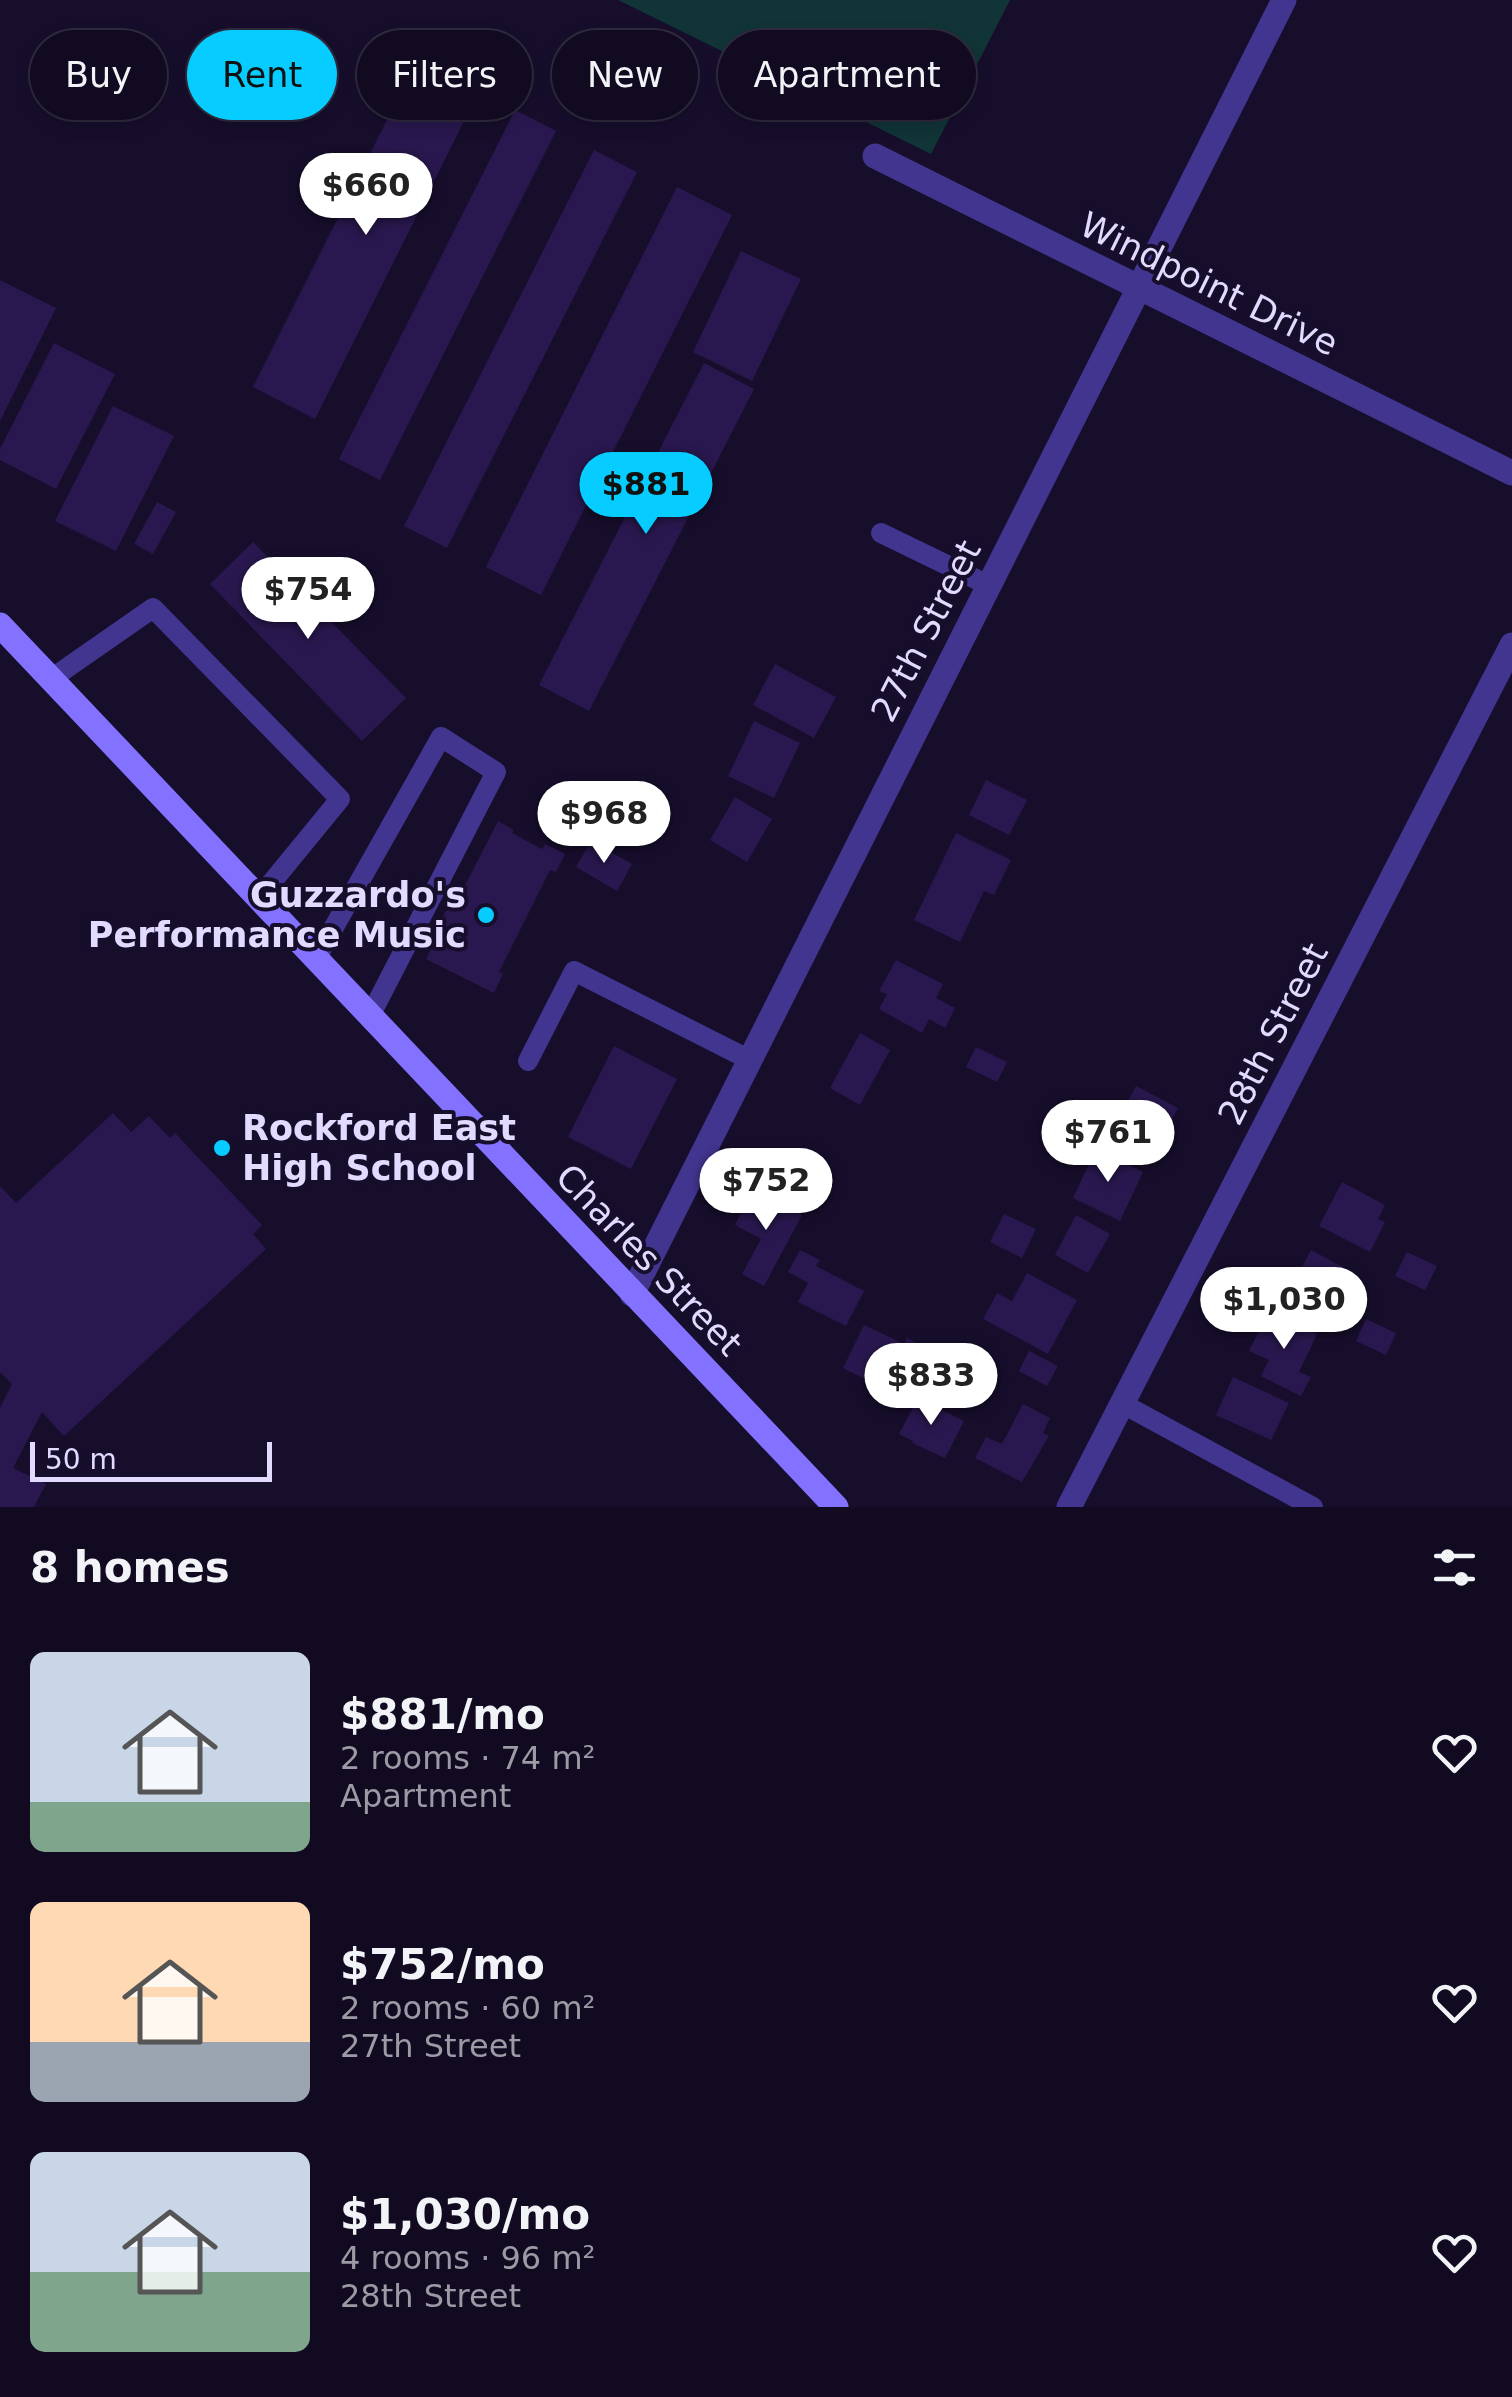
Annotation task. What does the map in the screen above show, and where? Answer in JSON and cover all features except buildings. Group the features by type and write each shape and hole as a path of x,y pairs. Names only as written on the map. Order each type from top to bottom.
{"main road":[{"name":"Charles Street","path":"0,625 836,1507"}],"street":[{"name":"27th Street","path":"632,1294 1284,0"},
{"name":"Windpoint Drive","path":"875,156 1512,473"},
{"name":"28th Street","path":"1069,1507 1512,645"}],"lane":[{"path":"881,533 988,585"},
{"path":"51,678 153,608 340,799 259,898"},
{"path":"316,959 441,736 496,772 370,1016"},
{"path":"528,1061 574,971 750,1060"},
{"path":"1123,1404 1313,1507"}],"green space":[{"path":"618,0 1010,0 976,66 976,30 718,30 718,49 698,39 698,30 679,30"},
{"path":"862,120 948,120 931,154"}],"place":[{"name":"Guzzardo's Performance Music","path":"486,915"},
{"name":"Rockford East High School","path":"222,1148"}]}
